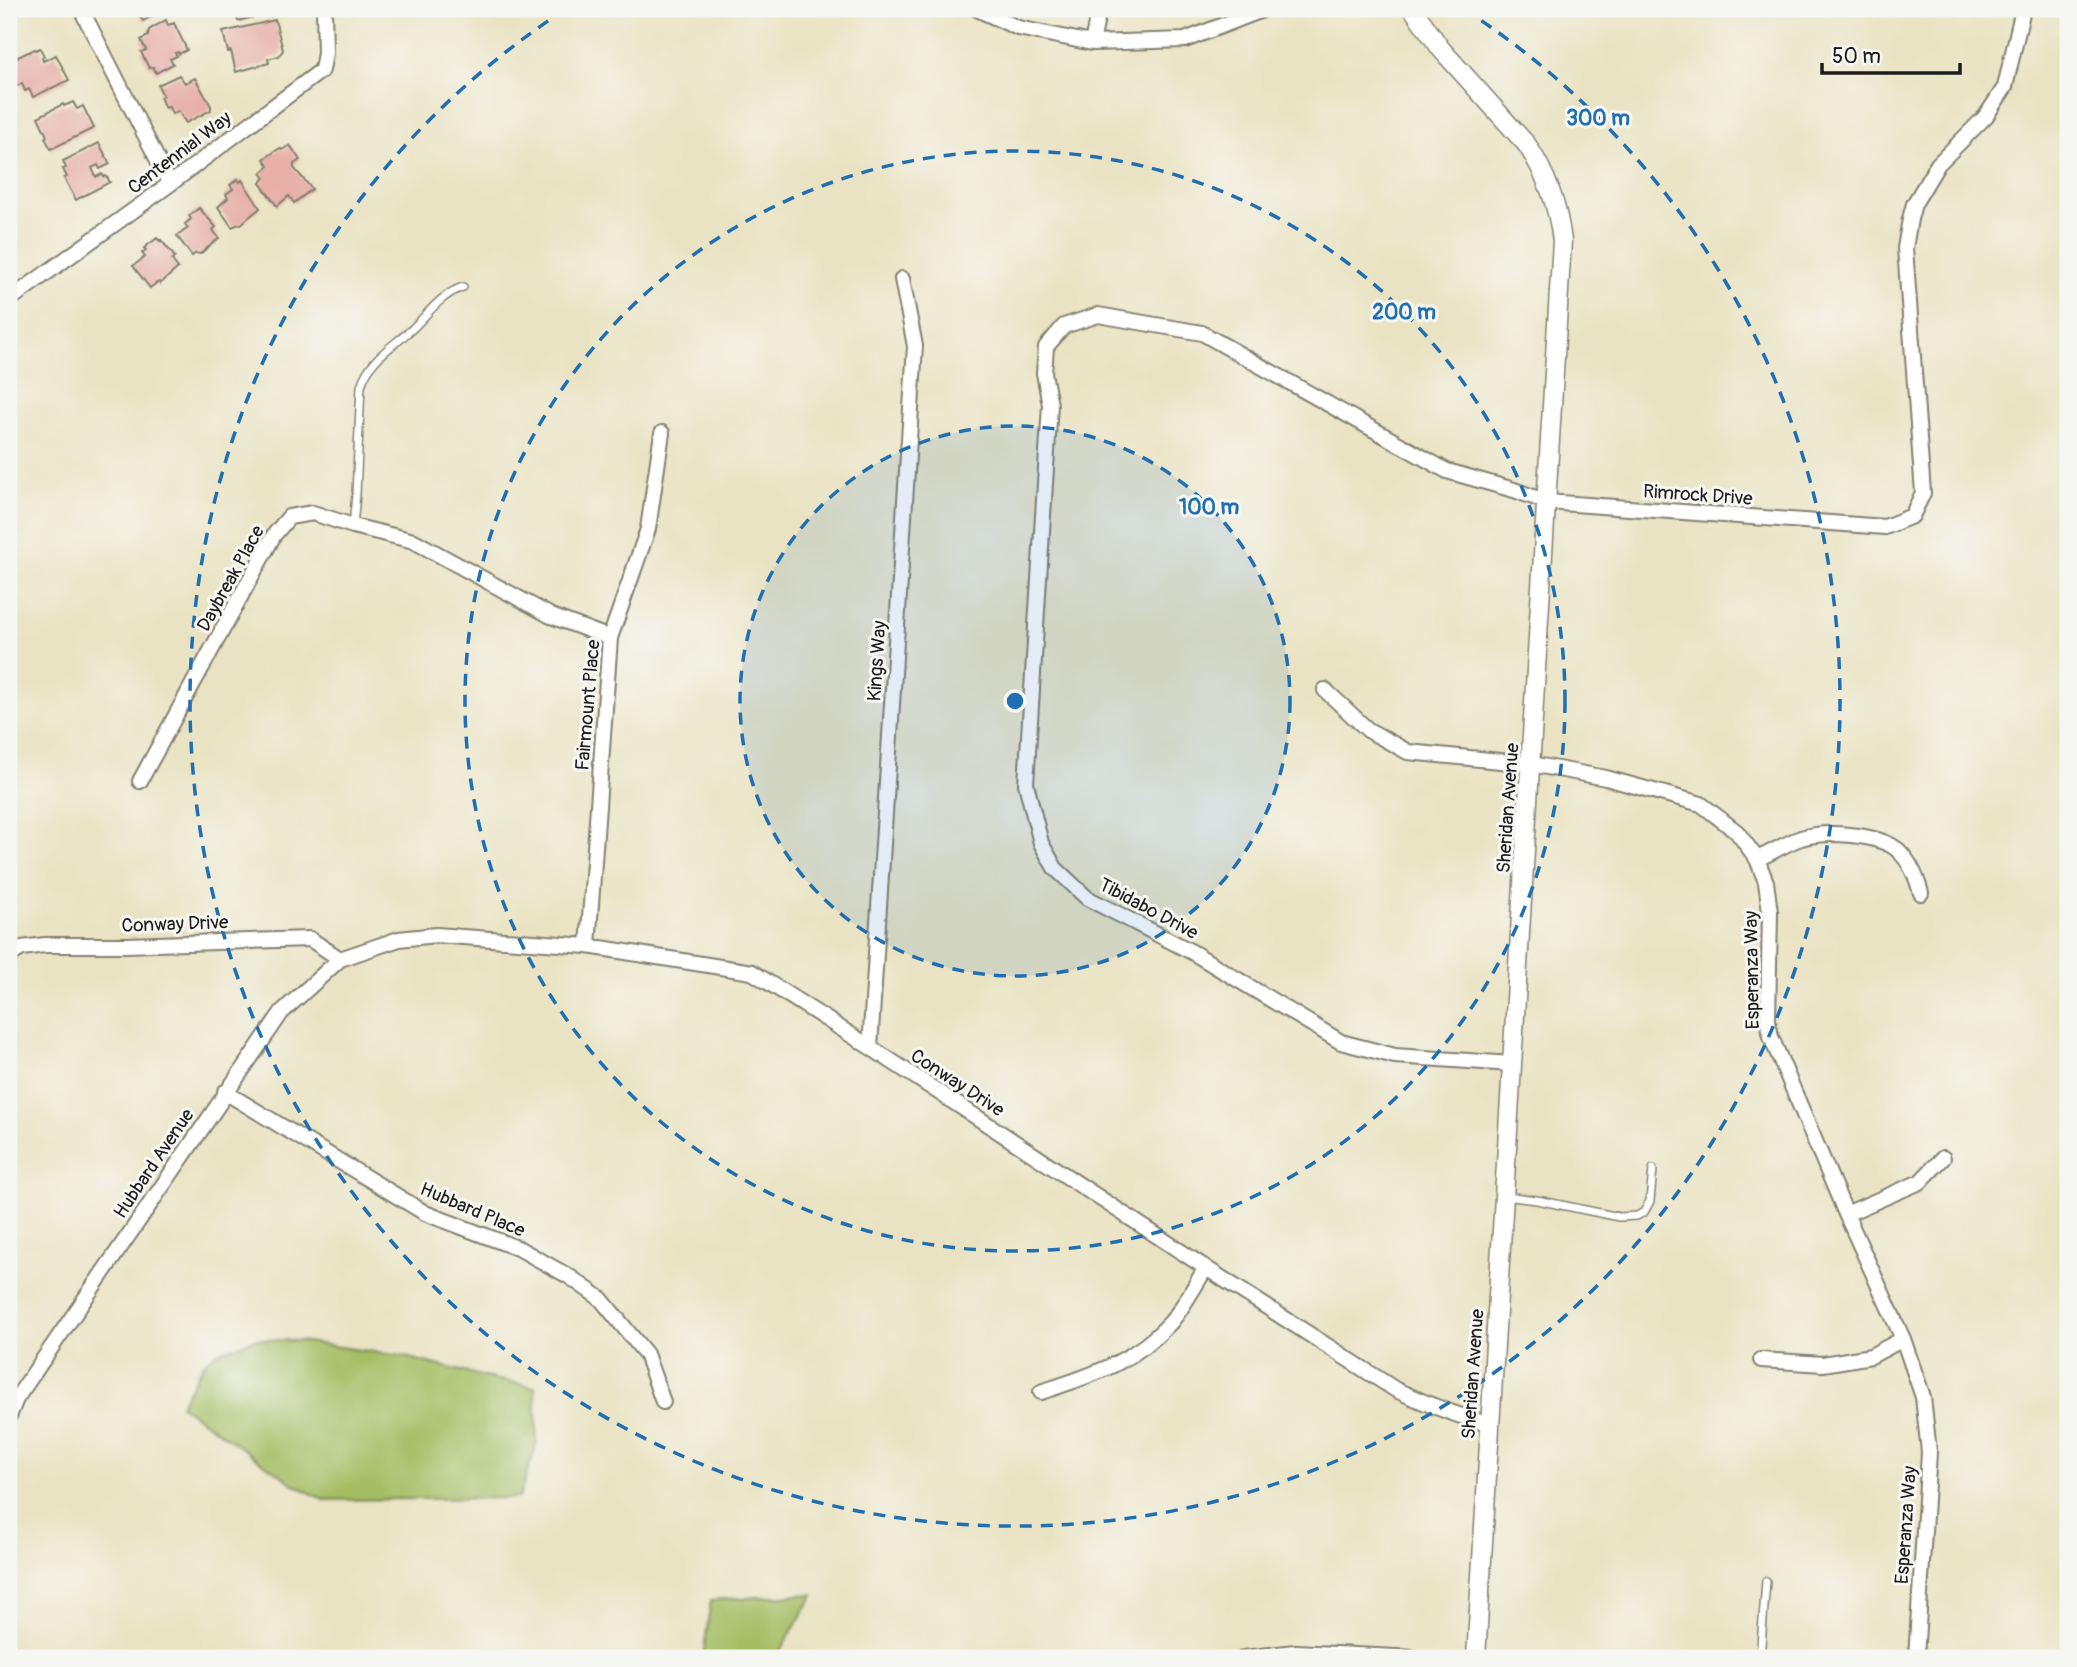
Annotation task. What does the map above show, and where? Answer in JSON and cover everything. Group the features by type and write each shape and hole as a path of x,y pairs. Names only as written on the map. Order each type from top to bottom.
{"street":[{"path":"80,9 170,184"},
{"name":"Centennial Way","path":"9,300 322,70 325,53 324,9"},
{"path":"977,9 1018,28 1092,43 1185,40 1262,10"},
{"path":"1092,43 1099,9"},
{"name":"Sheridan Avenue","path":"1413,9 1441,49 1527,145 1538,162 1556,205 1562,241 1476,1658"},
{"name":"Rimrock Drive","path":"1050,405 1044,373 1046,346 1065,326 1098,315 1202,333 1447,471 1514,489 1547,502 1885,527 1912,516 1923,493 1905,248 1910,219 1914,204 1938,164 1986,116 2005,87 2023,9"},
{"name":"Kings Way","path":"870,1046 915,346 902,279"},
{"name":"Tibidabo Drive","path":"1050,405 1026,784 1041,842 1055,868 1087,898 1192,952 1341,1042 1395,1056 1512,1064"},
{"name":"Fairmount Place","path":"588,946 610,638 648,529 662,433"},
{"name":"Daybreak Place","path":"140,781 274,535 289,517 313,513 414,541 551,615 610,638"},
{"name":"Esperanza Way","path":"1325,690 1368,730 1408,752 1531,764 1606,778 1701,804 1737,832 1757,859 1766,882 1770,912 1768,1020 1771,1037 1846,1214 1903,1339 1923,1397 1929,1452 1916,1658"},
{"path":"1757,859 1800,838 1834,832 1884,841 1899,851 1916,874 1921,894"},
{"name":"Conway Drive","path":"355,955 399,939 436,935 588,946 752,972 870,1046 1396,1390 1440,1410 1489,1424"},
{"name":"Conway Drive","path":"9,958 22,948 45,945 310,939 340,959"},
{"name":"Hubbard Avenue","path":"9,1416 21,1390 282,1013 340,959 355,955"},
{"name":"Hubbard Place","path":"225,1092 425,1213 520,1249 570,1277 601,1299 646,1354 663,1402"},
{"path":"1846,1214 1920,1182 1943,1158"},
{"path":"1041,1392 1102,1372 1143,1348 1171,1321 1206,1268"},
{"path":"1761,1360 1823,1364 1871,1356 1903,1339"},
{"path":"1244,1658 1295,1652 1416,1658"}],"lane":[{"path":"353,526 361,386 364,376 379,355 411,330 439,300 463,287"},
{"path":"1504,1196 1619,1217 1637,1216 1644,1212 1650,1201 1653,1169"},
{"path":"1760,1658 1766,1580"}],"green space":[{"path":"256,1339 299,1341 401,1356 535,1387 537,1443 519,1498 324,1500 295,1485 180,1405 205,1362 218,1352"},
{"path":"814,1594 776,1658 703,1658 711,1600"}],"building":[{"path":"130,9 166,9 143,21 137,12 132,14"},
{"path":"229,9 281,10 238,21 236,13 230,14"},
{"path":"166,20 168,25 174,23 187,50 175,53 177,56 170,59 173,64 156,73 153,67 149,68 141,52 146,50 141,40 148,36 149,30"},
{"path":"275,20 283,50 279,56 268,59 269,63 236,72 223,32"},
{"path":"40,48 43,61 56,55 69,80 33,97 29,89 25,91 22,83 17,86 9,73 9,61"},
{"path":"179,75 185,83 195,78 211,106 211,110 186,123 178,111 172,114 169,107 165,108 158,85"},
{"path":"73,102 77,109 83,106 94,128 51,149 38,117 63,104 64,106"},
{"path":"99,143 110,164 100,169 98,165 92,168 96,177 102,174 110,182 76,200 64,178 67,177 63,161"},
{"path":"290,145 300,160 294,164 294,168 312,189 294,203 289,196 277,206 260,183 265,178 261,173 269,166 264,159"},
{"path":"238,179 240,182 242,180 260,208 240,225 232,227 218,207 228,198 226,194 233,189 230,185"},
{"path":"199,208 216,227 213,230 219,238 200,254 192,256 177,236 188,228 185,224 191,219 189,216"},
{"path":"157,238 175,257 172,260 178,268 160,284 159,282 150,288 133,266 145,257 142,253 146,250 144,248"}]}
